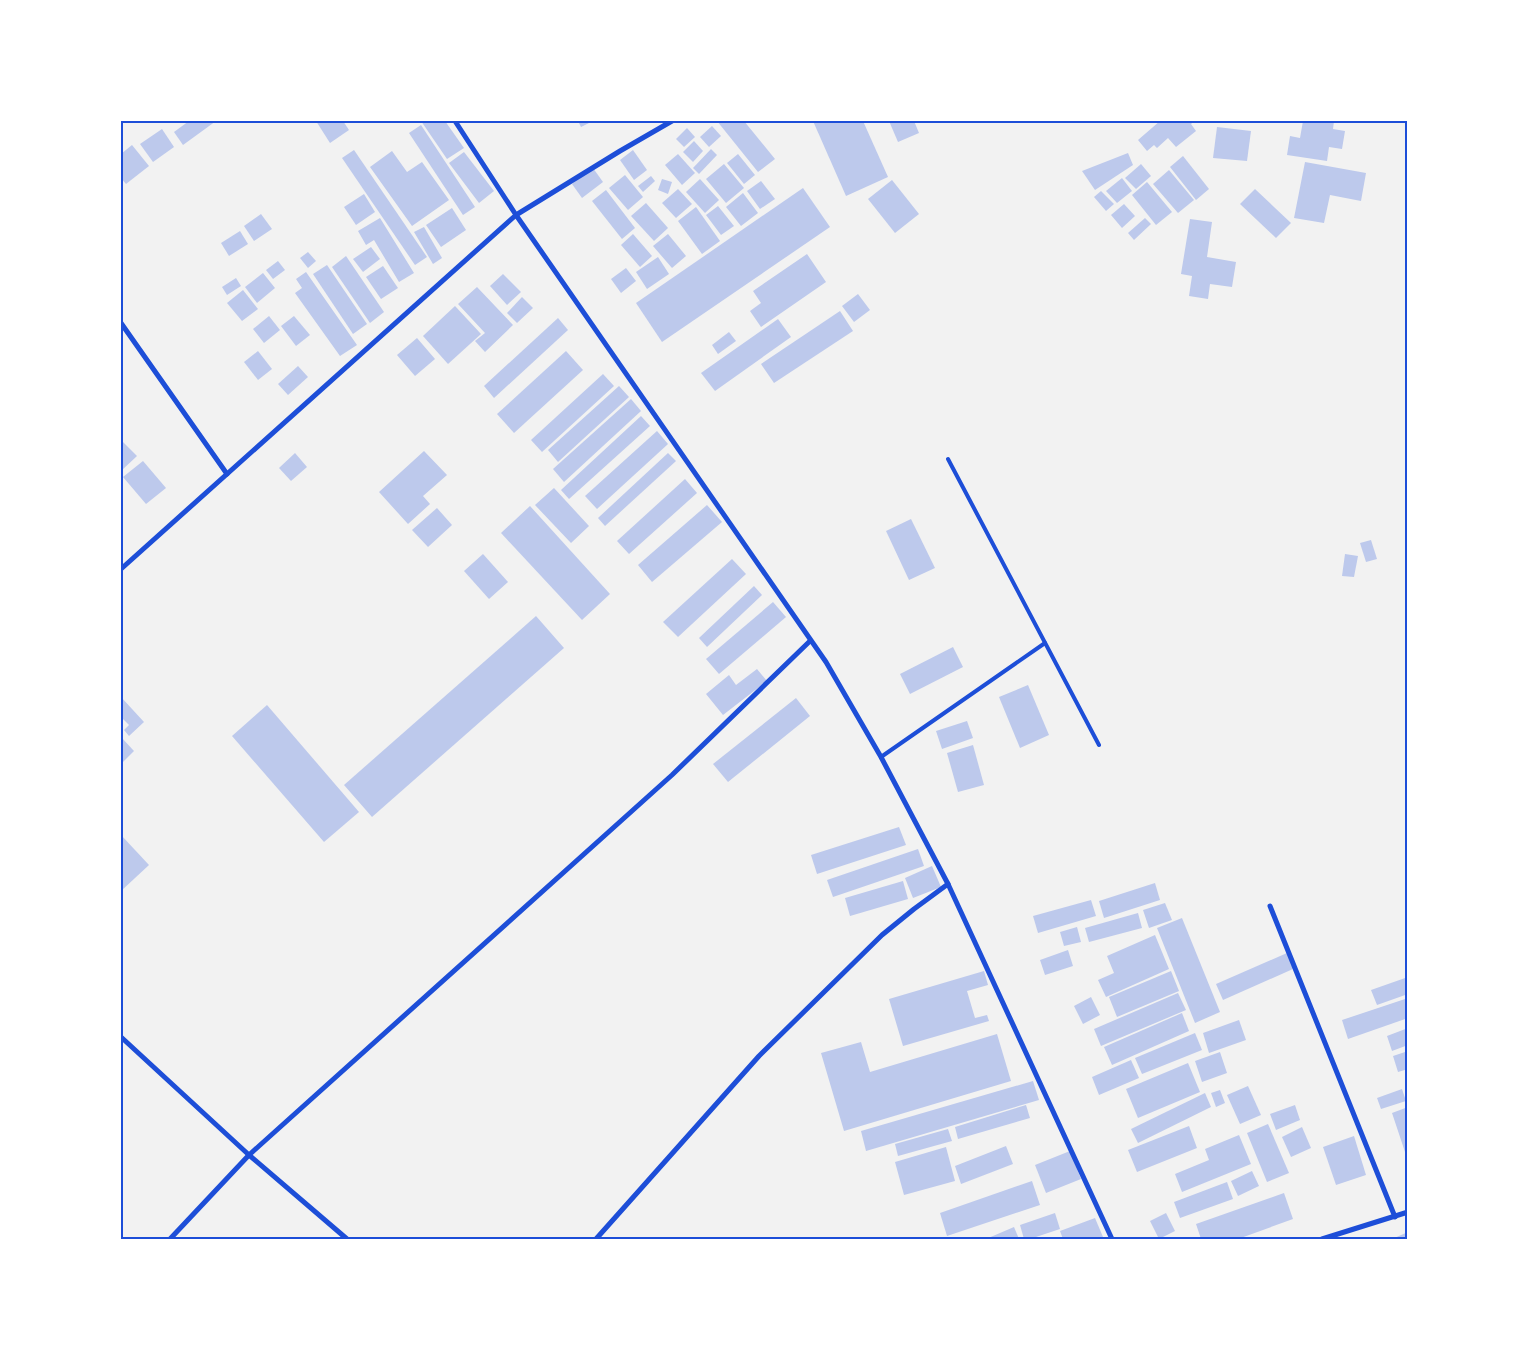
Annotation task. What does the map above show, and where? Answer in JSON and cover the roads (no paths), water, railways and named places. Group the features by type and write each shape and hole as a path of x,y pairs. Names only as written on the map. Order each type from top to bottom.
{"street":[{"path":"455,121 516,215 826,662 881,757 948,884 1112,1239"},
{"path":"121,569 516,215 672,121"},
{"path":"121,324 227,474"},
{"path":"170,1239 249,1155 672,775 810,641"},
{"path":"596,1239 759,1056 882,936 948,884"},
{"path":"1270,906 1395,1217"},
{"path":"121,1037 249,1155 347,1239"},
{"path":"1322,1239 1408,1212"}],"lane":[{"path":"948,459 1099,745"},
{"path":"881,757 1045,643"}]}
